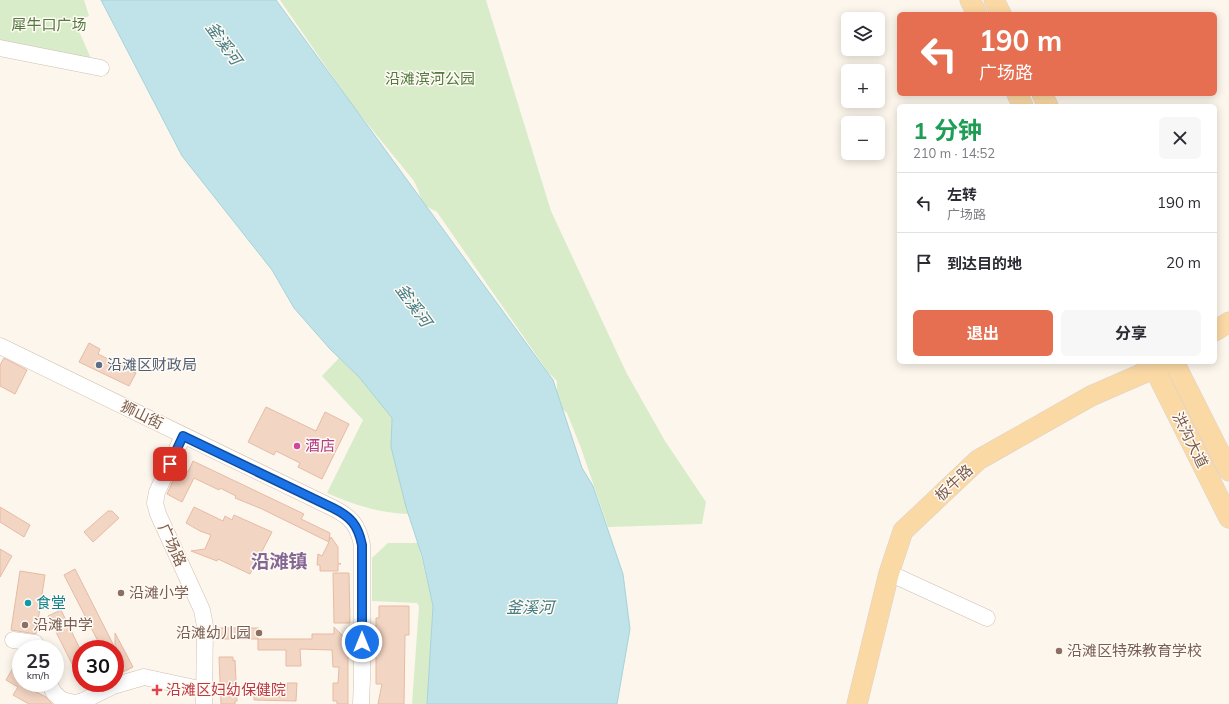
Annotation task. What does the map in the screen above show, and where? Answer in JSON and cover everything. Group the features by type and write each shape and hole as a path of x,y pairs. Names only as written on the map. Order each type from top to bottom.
{"main road":[{"path":"970,0 976,12"},
{"path":"994,0 1000,12"},
{"path":"1217,331 1229,322"},
{"name":"洪沟大道","path":"1158,364 1229,518"},
{"name":"板牛路","path":"857,704 889,573 903,531 978,460 1091,396 1158,364"},
{"name":"洪沟大道","path":"1175,364 1229,471"}],"street":[{"path":"0,48 101,68"},
{"name":"狮山街","path":"0,346 344,513 356,526 362,545 362,679 360,704"},
{"name":"广场路","path":"183,436 157,492 156,503 158,514 202,610 205,626 204,697"},
{"path":"889,573 987,618"},
{"path":"53,692 62,700 75,703 83,701 113,686 144,677 204,697"}],"green space":[{"name":"犀牛口广场","path":"0,0 84,0 89,16 75,22 92,61 0,40"},
{"name":"沿滩滨河公园","path":"280,0 486,0 551,211 626,372 665,441 706,502 702,524 608,527 581,448 567,413 560,407 557,396 557,381 548,372 437,212 422,204 414,181 353,106"},
{"path":"339,358 359,377 392,418 391,447 408,514 367,508 327,493 363,420 322,376"},
{"path":"388,543 418,543 433,606 427,704 412,704 419,606 417,603 372,601 372,558"}],"water":[{"name":"釜溪河","path":"101,0 276,0 553,380 582,468 593,486 623,574 630,629 617,704 427,704 433,606 422,556 406,507 391,447 392,418 359,377 330,349 294,308 272,270 182,156"}],"building":[{"name":"沿滩区财政局","path":"89,343 100,349 98,354 136,373 129,386 79,362"},
{"path":"4,358 27,370 15,394 0,386 0,365"},
{"name":"酒店","path":"266,407 316,431 325,412 349,424 322,479 298,467 300,463 276,451 274,455 248,442"},
{"path":"193,461 304,514 301,519 330,533 329,541 331,537 338,547 338,563 341,564 338,564 338,571 320,571 320,565 317,565 318,554 322,556 329,542 262,509 235,498 236,496 220,488 219,490 194,478 182,502 167,494 179,468 188,472"},
{"path":"0,507 30,525 24,537 0,522"},
{"path":"194,507 223,521 225,516 232,520 234,515 272,532 250,574 218,559 217,561 191,551 205,549 211,535 186,523"},
{"path":"108,511 112,511 119,518 93,542 84,532"},
{"path":"0,549 12,556 0,577"},
{"path":"75,569 111,640 97,640 64,575"},
{"name":"食堂","path":"20,571 45,575 36,634 11,630"},
{"path":"333,573 349,573 350,623 334,623"},
{"path":"379,606 409,606 409,635 405,635 404,704 378,704 382,684 376,684 376,618 379,618"},
{"path":"61,610 76,640 72,640 72,664 64,648 64,640 60,640 48,616"},
{"path":"334,627 348,641 348,704 337,704 337,701 333,701 333,683 338,683 339,667 333,667 332,650 300,649 301,666 286,666 286,650 258,650 258,639 312,639 312,634 334,634"},
{"path":"216,628 258,628 258,639 216,639"},
{"path":"115,633 119,640 115,640"},
{"path":"124,650 133,667 124,672"},
{"path":"219,657 233,657 233,661 235,660 237,701 235,701 235,704 221,704"},
{"path":"12,670 12,684 6,680"},
{"path":"287,683 297,683 296,701 254,700 254,690 287,691"},
{"path":"15,692 36,692 46,697 52,704 29,704 13,695"}],"place":[{"name":"沿滩区财政局","path":"99,365"},
{"name":"酒店","path":"297,446"},
{"name":"沿滩小学","path":"121,593"},
{"name":"食堂","path":"28,603"},
{"name":"沿滩中学","path":"25,625"},
{"name":"沿滩幼儿园","path":"259,633"},
{"name":"沿滩区特殊教育学校","path":"1059,651"},
{"name":"沿滩区妇幼保健院","path":"157,690"}],"district":[{"name":"沿滩镇","path":"279,561"}],"route":[{"path":"170,464 183,436 344,513 351,519 356,526 362,545 362,642"}]}
